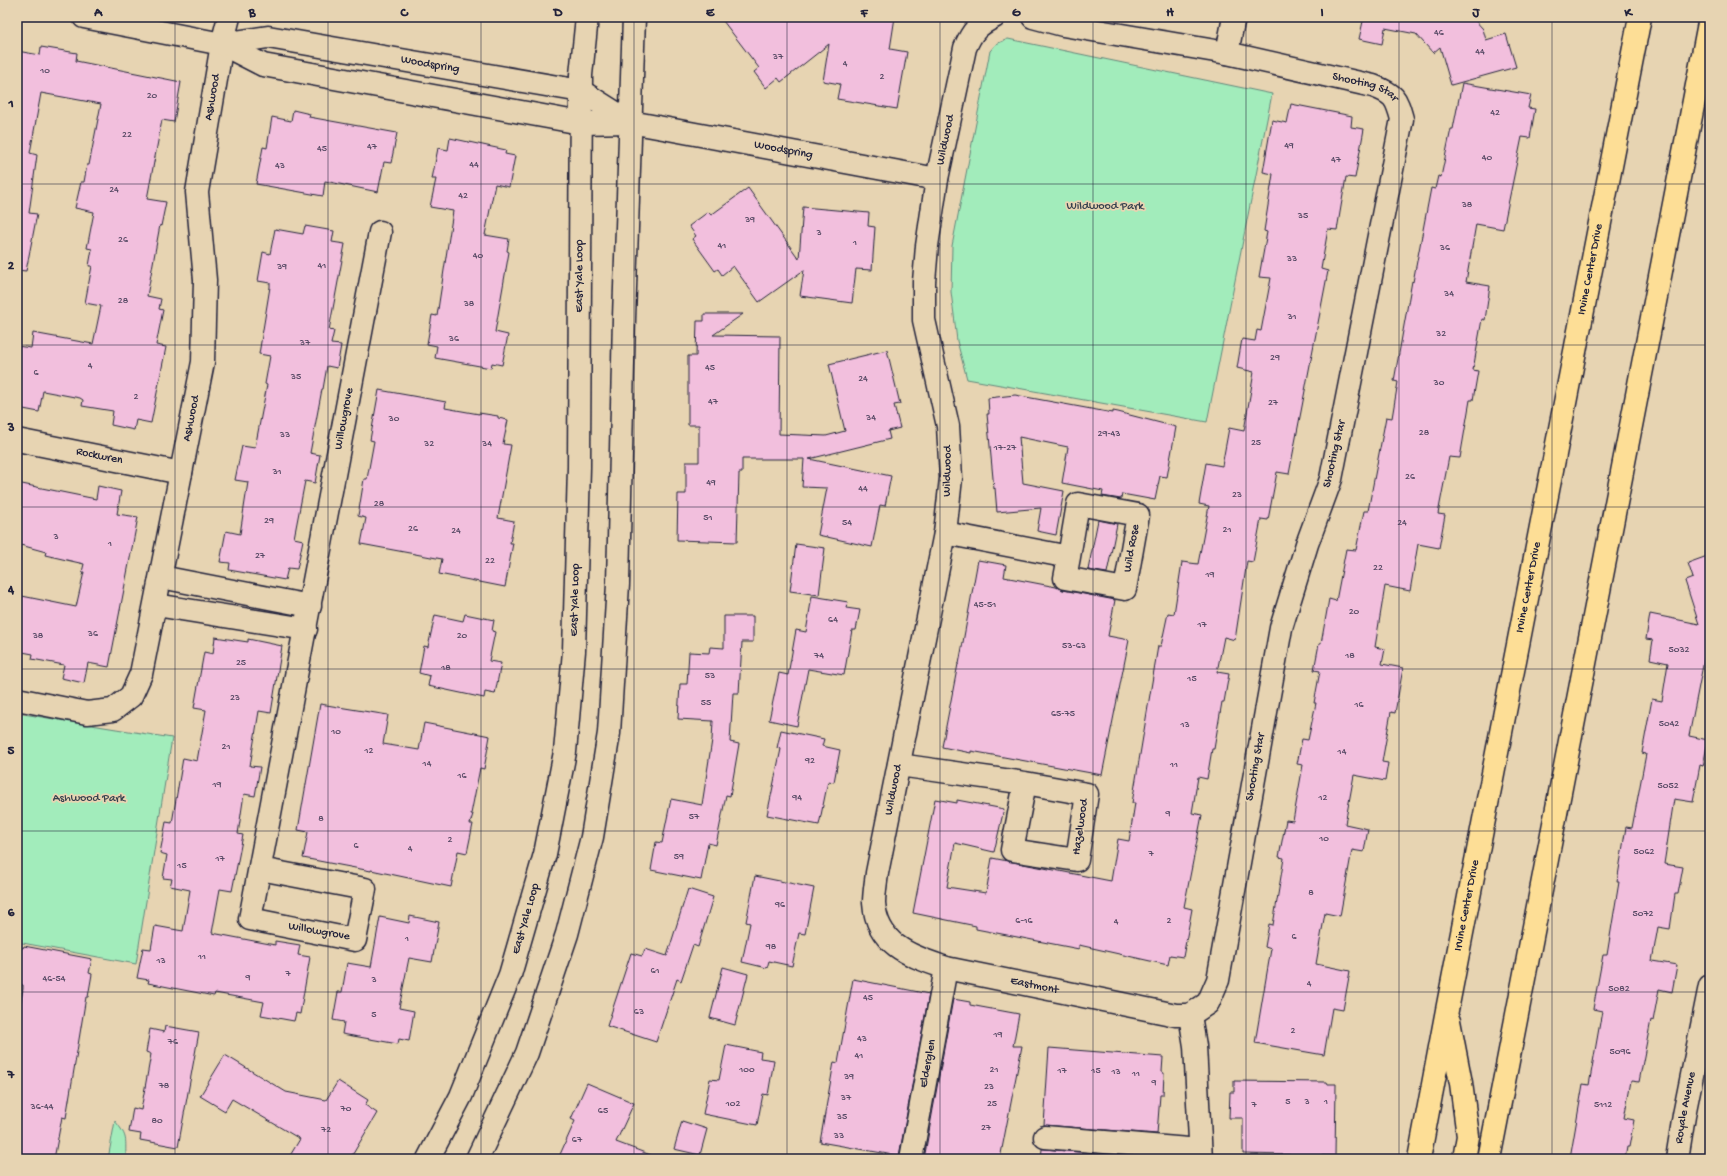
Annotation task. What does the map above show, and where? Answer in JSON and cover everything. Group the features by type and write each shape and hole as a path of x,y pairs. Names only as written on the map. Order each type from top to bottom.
{"main road":[{"name":"Irvine Center Drive","path":"1419,1159 1640,17"},
{"path":"1489,1159 1710,18"},
{"path":"1447,1010 1461,1083 1468,1136 1464,1159"}],"street":[{"name":"Woodspring","path":"84,17 222,44 263,66 581,124 630,122 937,179"},
{"name":"Ashwood","path":"17,699 87,713 113,710 131,696 141,674 156,605 203,362 205,280 197,192 222,44 229,17"},
{"name":"East Yale Loop","path":"428,1159 461,1096 510,975 545,854 565,752 574,651 579,468 581,92 587,17"},
{"path":"477,1159 526,1053 566,934 592,838 608,733 618,584 634,17"},
{"name":"Wildwood","path":"885,936 877,919 874,902 877,872 945,534 950,478 948,426 931,352 924,312 924,282 927,246 937,179 965,48 969,37 976,27 994,17"},
{"path":"1033,17 1063,25 1227,53 1234,17"},
{"name":"Woodspring","path":"222,44 268,37 581,92 630,122"},
{"name":"Shooting Star","path":"1190,1015 1208,1003 1218,980 1281,628 1331,479 1402,119 1397,103 1389,92 1373,86 1227,53"},
{"name":"Willowgrove","path":"260,869 365,889 355,940 250,920 380,232"},
{"name":"Rockwren","path":"17,440 181,473"},
{"path":"945,534 1069,557"},
{"path":"161,577 310,606"},
{"path":"156,605 306,629"},
{"path":"899,765 1025,783"},
{"name":"Eastmont","path":"885,936 899,949 946,968 1176,1014 1190,1015"},
{"name":"Elderglen","path":"911,1159 946,968"},
{"name":"Royale Avenue","path":"1677,1159 1710,986"},
{"path":"1045,1137 1201,1154 1195,1046 1190,1015"}],"green space":[{"name":"Wildwood Park","path":"1008,39 1272,94 1207,422 967,379 957,341 951,292 952,246 990,51 996,44"},
{"name":"Ashwood Park","path":"17,713 172,738 136,964 17,942"},
{"path":"115,1121 124,1135 126,1143 126,1159 108,1159"}],"building":[{"path":"720,17 895,17 890,49 907,52 897,109 837,99 840,84 823,81 829,44 781,82 778,78 766,88 754,72 759,68"},
{"path":"1364,17 1472,17 1483,29 1486,40 1506,34 1516,67 1451,85 1440,47 1433,53 1416,34 1385,28 1382,44 1359,39"},
{"path":"41,47 77,53 76,61 181,82 174,122 162,120 147,199 166,202 161,226 160,225 147,296 161,299 159,309 163,310 156,345 166,347 151,423 136,420 134,430 111,425 113,411 82,406 83,400 80,398 43,391 39,412 18,408 21,394 17,393 17,346 31,348 33,333 93,344 101,306 85,303 92,266 89,266 92,249 87,248 94,212 75,208 81,182 84,182 87,165 89,165 101,104 41,93 30,153 37,155 29,213 37,214 26,271 17,270 17,51 40,55"},
{"path":"1462,83 1531,95 1528,108 1535,109 1530,138 1522,137 1503,229 1476,224 1466,282 1490,286 1485,320 1482,319 1473,370 1478,371 1473,400 1470,400 1460,458 1449,457 1438,514 1445,515 1439,548 1418,544 1410,591 1385,586 1375,647 1385,649 1382,664 1403,668 1395,713 1391,712 1382,762 1388,763 1385,781 1354,775 1345,824 1368,829 1364,852 1352,850 1340,916 1325,913 1316,964 1350,971 1343,1010 1332,1008 1324,1055 1255,1043 1271,949 1265,947 1269,924 1273,925 1284,858 1279,857 1286,820 1293,821 1303,765 1297,764 1302,739 1308,740 1316,703 1314,703 1320,671 1314,670 1319,644 1321,644 1329,599 1336,601 1346,549 1356,550 1364,511 1368,511 1386,417 1392,418 1398,382 1394,381 1431,188 1435,189 1438,176 1441,177 1451,129 1453,129"},
{"path":"1291,104 1352,116 1351,127 1364,129 1355,178 1346,177 1337,230 1328,229 1321,269 1328,271 1289,474 1277,472 1268,520 1261,519 1253,562 1247,561 1235,640 1224,637 1217,672 1229,674 1224,702 1222,702 1214,749 1212,749 1207,779 1198,777 1192,813 1202,815 1184,907 1192,909 1183,957 1170,955 1168,965 1079,945 1079,949 976,929 976,926 913,913 935,799 957,803 957,800 1004,809 994,852 955,843 947,887 986,893 992,858 1111,881 1118,839 1129,841 1135,803 1132,803 1158,646 1161,646 1168,613 1174,614 1182,562 1198,564 1209,506 1199,504 1206,463 1222,466 1229,428 1244,431 1254,372 1237,368 1242,339 1255,341 1257,330 1261,331 1271,278 1259,277 1267,232 1264,231 1273,174 1263,172 1272,120 1287,123"},
{"path":"293,110 310,114 309,117 397,133 391,163 384,162 378,192 325,181 323,196 256,184 263,147 267,148 272,117 291,121"},
{"path":"450,138 506,150 505,154 515,156 509,187 495,184 485,235 509,239 507,251 509,252 495,332 508,335 502,365 492,363 491,368 435,358 437,346 427,344 432,315 437,316 453,211 430,207 436,179 432,179 438,148 448,150"},
{"path":"748,188 799,259 803,207 869,213 868,226 875,227 872,270 856,269 852,303 800,296 804,270 759,302 733,266 722,275 718,269 715,271 692,239 696,236 689,226 708,212 711,215"},
{"path":"305,226 334,231 332,242 345,244 329,330 334,331 331,344 341,345 337,368 327,366 322,389 310,453 320,455 315,483 305,481 294,538 303,540 297,569 288,568 285,580 229,570 230,563 220,562 226,531 240,534 248,482 235,480 242,446 255,448 267,385 265,384 270,356 259,354 270,287 270,283 258,281 263,252 270,254 275,229 303,234"},
{"path":"704,314 743,314 713,335 780,336 779,434 826,436 845,431 829,364 887,350 900,404 894,405 900,428 888,431 890,439 809,459 891,476 885,506 880,505 872,547 818,535 827,488 802,487 804,459 742,459 742,473 739,473 737,542 677,540 678,494 686,494 686,462 699,462 699,425 688,425 688,356 696,356 697,321 704,321"},
{"path":"379,390 446,402 445,408 498,416 498,418 508,420 503,444 511,445 498,518 514,521 510,543 513,543 505,587 439,574 442,559 361,544 366,518 358,516 364,479 367,479 374,441 370,440"},
{"path":"1015,395 1113,413 1113,411 1176,427 1167,477 1160,476 1155,500 1122,494 1121,499 1102,496 1103,491 1062,483 1068,447 1019,437 1023,483 1064,491 1056,535 1037,531 1041,508 997,512 987,414 989,414 988,398"},
{"path":"17,483 96,499 98,486 121,491 117,514 138,517 109,667 88,663 84,683 61,678 64,665 32,659 33,654 17,651 17,621 22,596 76,607 84,572 82,572 84,564 45,555 46,552 17,544"},
{"path":"1098,520 1117,524 1107,573 1088,570"},
{"path":"796,544 825,548 819,595 790,591"},
{"path":"1710,555 1710,645 1707,645 1689,736 1708,740 1703,766 1700,765 1693,802 1674,799 1664,864 1683,867 1678,894 1675,894 1670,929 1658,927 1652,961 1677,965 1672,992 1659,989 1653,1021 1651,1020 1639,1082 1631,1081 1624,1118 1634,1120 1625,1159 1570,1159 1583,1084 1589,1085 1602,1011 1593,1009 1603,955 1607,955 1626,827 1632,828 1646,754 1642,753 1652,699 1662,701 1668,663 1650,659 1653,640 1646,639 1650,614 1699,624 1685,581 1693,578 1688,563"},
{"path":"978,560 1006,565 1004,577 1115,600 1108,636 1129,640 1102,775 942,747"},
{"path":"812,596 848,602 846,608 860,610 856,630 852,630 844,675 808,669 797,726 769,720 779,673 788,675 796,630 806,632"},
{"path":"465,614 494,620 492,631 495,632 489,661 501,663 495,694 485,692 484,698 428,686 430,676 419,673 424,646 428,647 435,615 463,621"},
{"path":"724,616 753,616 753,642 742,642 739,693 733,693 730,742 739,744 730,796 726,795 716,845 708,843 701,880 651,870 656,842 662,843 671,799 702,805 712,740 713,721 678,719 680,684 687,684 689,652 709,653 710,647 724,648"},
{"path":"215,637 248,642 248,639 282,646 271,713 259,711 250,766 260,767 255,796 244,794 238,834 243,835 232,891 220,889 212,933 275,945 275,941 300,945 298,955 310,957 300,1014 296,1013 294,1021 261,1015 264,1002 215,993 214,996 148,983 149,980 137,978 143,948 151,949 155,926 183,931 190,890 170,886 172,879 163,878 167,855 160,853 166,822 172,823 183,758 197,761 206,710 194,708 204,652 213,654"},
{"path":"320,704 388,715 383,744 419,750 424,723 490,736 484,769 480,768 471,814 473,814 470,824 473,824 467,853 458,851 451,887 371,870 303,858 308,832 298,830"},
{"path":"781,730 824,739 822,746 840,750 834,782 828,781 819,825 767,815 781,749 777,748"},
{"path":"755,876 814,888 805,934 799,933 792,966 769,961 767,968 742,962 750,923 746,922"},
{"path":"688,889 713,897 698,947 693,945 681,981 677,979 656,1042 607,1026 631,953 642,956 645,949 667,956"},
{"path":"410,916 439,922 432,962 409,958 399,1008 414,1011 409,1041 399,1039 398,1044 342,1034 344,1022 333,1020 338,992 342,992 347,963 371,967 380,917 409,923"},
{"path":"24,946 92,959 89,973 92,974 88,997 86,997 66,1118 62,1117 54,1159 17,1159 17,1022 23,985 17,984 17,947 23,948"},
{"path":"723,967 748,974 735,1025 710,1018"},
{"path":"853,979 929,994 899,1156 820,1142 834,1062 838,1063"},
{"path":"953,999 970,1002 970,1005 1019,1014 1013,1046 1022,1046 1000,1159 924,1159"},
{"path":"165,1026 199,1032 178,1147 140,1140 141,1134 129,1132 133,1108 141,1110 151,1054 146,1052 150,1029 164,1032"},
{"path":"726,1045 761,1052 760,1058 774,1060 768,1095 763,1094 757,1125 703,1114 710,1079 719,1080"},
{"path":"1049,1048 1163,1057 1163,1095 1160,1095 1157,1134 1044,1125"},
{"path":"225,1055 286,1092 326,1100 338,1081 368,1100 365,1105 377,1113 350,1159 288,1159 300,1139 232,1099 225,1111 200,1096"},
{"path":"1234,1081 1327,1082 1328,1084 1336,1084 1335,1156 1243,1154 1243,1118 1229,1118 1230,1092 1234,1092"},
{"path":"587,1083 634,1103 616,1142 656,1157 655,1159 558,1159 575,1121 571,1119"},
{"path":"682,1121 707,1129 700,1155 674,1149"},
{"path":"1042,1149 1044,1149 1155,1159 1041,1159"}]}
